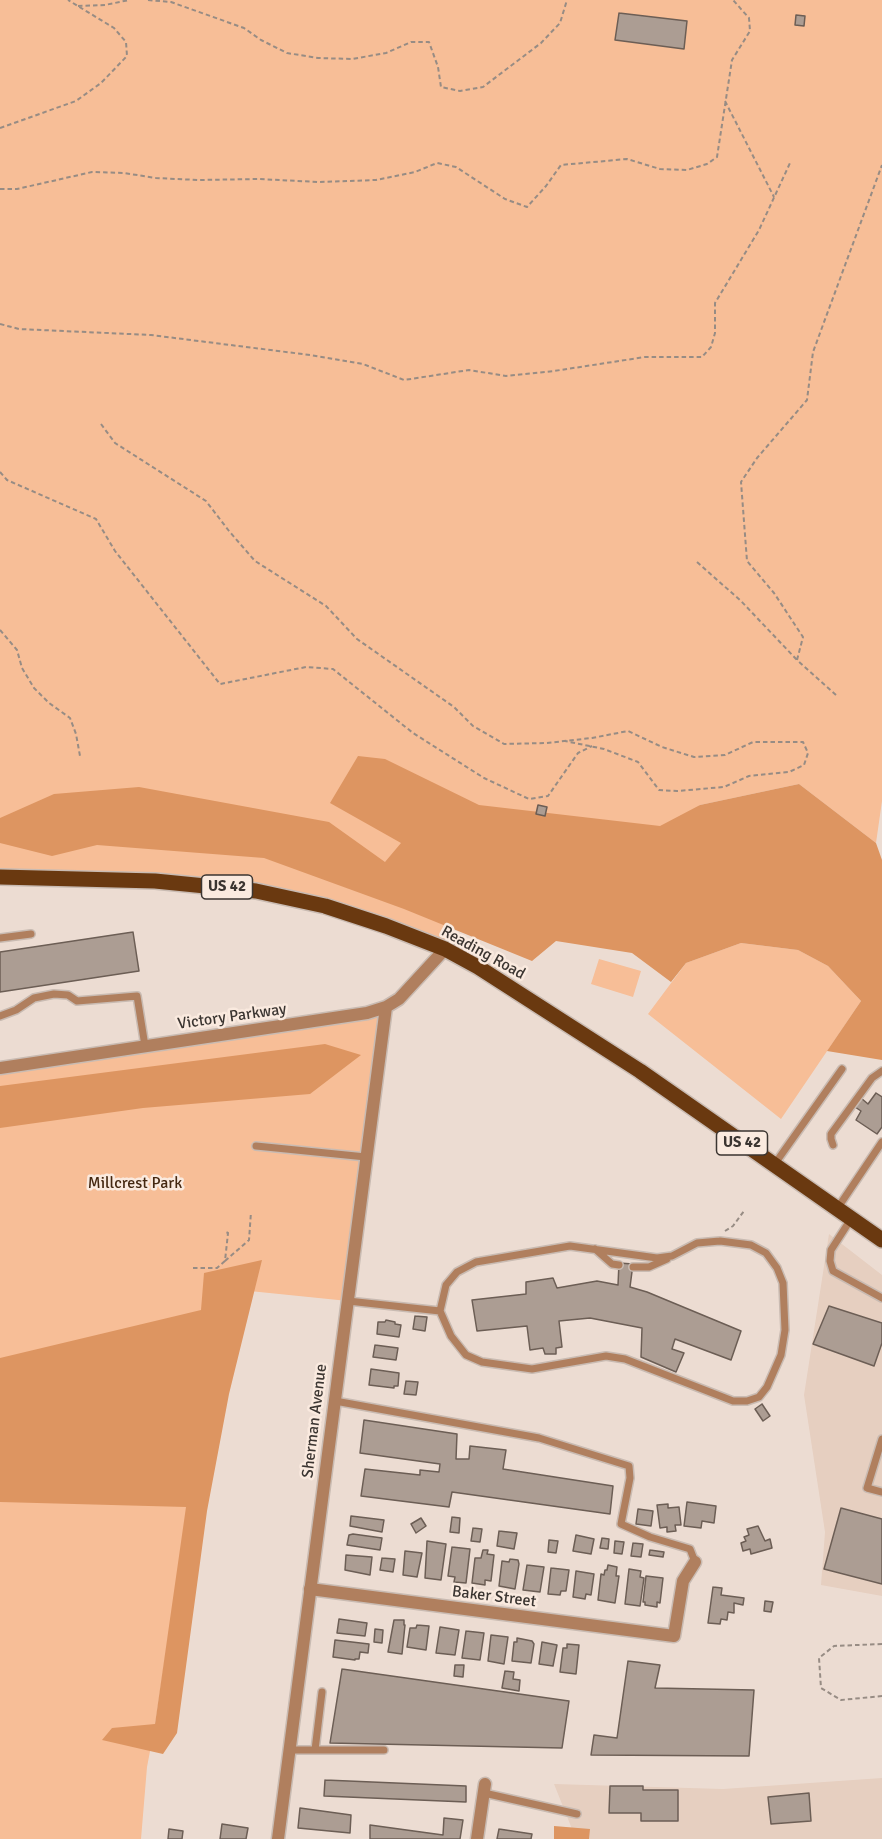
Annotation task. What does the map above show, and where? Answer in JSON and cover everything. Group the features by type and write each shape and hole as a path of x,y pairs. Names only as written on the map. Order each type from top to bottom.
{"main road":[{"name":"Reading Road","path":"0,877 155,881 256,891 325,906 445,949 478,967 601,1046 882,1240"}],"street":[{"name":"Victory Parkway","path":"0,1068 350,1016 386,1007 399,999 445,949"},
{"name":"Sherman Avenue","path":"278,1839 386,1007"},
{"name":"Baker Street","path":"310,1589 674,1636 683,1581 695,1562"},
{"path":"477,1839 484,1789"}],"lane":[{"path":"0,938 31,934"},
{"path":"0,1016 16,1010 34,998 54,994 68,995 77,1001 137,996 146,1046"},
{"path":"774,1165 842,1069"},
{"path":"834,1145 831,1134 872,1078 882,1071"},
{"path":"837,1209 882,1142"},
{"path":"256,1146 366,1157"},
{"path":"851,1219 831,1250 830,1262 833,1271 882,1298"},
{"path":"633,1267 649,1268 697,1243 720,1241 751,1245 766,1253 777,1268 783,1283 785,1330 781,1355 767,1388 759,1397 747,1401 733,1401 625,1359 606,1356 532,1369 482,1362 466,1355 450,1336 440,1311 446,1285 457,1272 476,1262 570,1246 657,1258 672,1256"},
{"path":"593,1248 612,1264 619,1265"},
{"path":"348,1301 440,1311"},
{"path":"335,1401 539,1438 628,1466 630,1478 621,1524 650,1537 690,1549 695,1562"},
{"path":"882,1439 867,1488 882,1492"},
{"path":"315,1750 322,1692"},
{"path":"289,1750 384,1750"},
{"path":"484,1789 577,1814"}],"path":[{"path":"0,128 76,101 101,83 128,56 126,42 114,28 68,0"},
{"path":"78,6 105,5 129,0"},
{"path":"148,0 171,2 244,28 261,40 287,53 318,58 351,59 386,53 411,42 429,42 438,67 441,87 460,91 483,87 541,43 560,23 567,0"},
{"path":"0,189 17,189 92,172 198,180 260,179 318,182 376,180 415,172 437,163 456,167 505,199 526,207 546,186 561,165 627,159 660,169 687,170 707,164 717,157 732,60 750,31 749,18 733,0"},
{"path":"725,100 774,197"},
{"path":"0,324 19,329 151,335 310,355 363,364 404,380 469,370 506,376 645,357 702,357 711,347 716,333 715,303 759,230 790,163"},
{"path":"797,660 803,637 774,593 747,561 741,482 757,458 807,400 813,352 882,165"},
{"path":"101,424 115,443 206,501 255,561 326,606 357,639 454,707 473,726 504,744 565,741 628,731 662,747 694,757 725,755 753,742 803,742 808,753 804,765 789,772 749,776 724,787 677,791 659,790 638,762 604,749 565,741"},
{"path":"0,472 7,480 96,519 115,551 220,684 306,667 333,669 413,733 484,778 529,799 548,796 578,753 592,746"},
{"path":"697,562 741,601 797,660 836,695"},
{"path":"0,630 18,650 22,668 34,688 49,704 70,718 80,756"},
{"path":"720,1241 721,1234 732,1226 744,1211"},
{"path":"193,1268 217,1268 249,1240 251,1212"},
{"path":"224,1231 228,1233 225,1261"},
{"path":"882,1644 834,1646 819,1658 821,1688 841,1700 882,1696"}],"shaded area":[{"path":"358,756 385,759 479,805 660,826 700,805 799,784 876,843 882,860 882,1060 827,1051 861,1001 828,966 798,950 741,943 686,963 671,982 632,953 556,941 532,961 404,909 264,858 97,845 52,856 0,843 0,818 54,794 139,787 329,822 385,862 401,843 330,803"},
{"path":"325,1044 361,1055 310,1094 143,1108 0,1128 0,1086"},
{"path":"829,1234 882,1275 882,1596 821,1585 825,1532 804,1395"},
{"path":"262,1260 229,1394 207,1511 177,1733 163,1754 102,1740 112,1728 155,1724 186,1507 0,1502 0,1358 201,1310 204,1273"},
{"path":"882,1778 882,1839 576,1839 554,1784 723,1789"},
{"path":"554,1826 590,1829 589,1839 554,1839"}],"green space":[{"path":"0,0 882,0 882,801 876,843 799,784 700,805 640,867 455,867 445,949 291,898 0,877"},
{"path":"741,943 798,950 828,966 861,1001 781,1119 648,1014 686,963"},
{"path":"599,959 641,971 633,997 591,984"},
{"name":"Millcrest Park","path":"386,1007 348,1301 220,1288 147,1767 141,1839 0,1839 0,1068"}],"building":[{"path":"619,13 687,21 684,49 615,40"},
{"path":"796,15 805,16 804,26 795,25"},
{"path":"538,805 547,807 545,816 536,814"},
{"path":"133,932 139,971 0,992 0,952"},
{"path":"876,1093 882,1097 882,1127 877,1134 856,1120 861,1111 855,1107 861,1098 868,1104"},
{"path":"619,1263 633,1264 630,1287 741,1331 731,1360 675,1339 672,1349 684,1353 676,1372 641,1357 642,1328 590,1318 559,1321 562,1347 556,1348 556,1354 545,1354 543,1348 530,1350 527,1326 477,1331 472,1300 526,1294 526,1282 553,1278 557,1288 597,1281 618,1285"},
{"path":"829,1306 882,1323 882,1343 874,1366 813,1344"},
{"path":"415,1316 427,1317 425,1331 413,1329"},
{"path":"386,1320 401,1325 399,1337 377,1334 378,1322"},
{"path":"375,1345 398,1348 396,1360 373,1357"},
{"path":"371,1369 399,1373 398,1386 394,1388 369,1385"},
{"path":"406,1381 418,1382 416,1395 404,1394"},
{"path":"762,1404 770,1416 763,1421 755,1409"},
{"path":"364,1420 457,1434 456,1459 469,1459 470,1446 506,1450 503,1469 613,1486 610,1514 452,1492 449,1507 361,1496 365,1469 420,1475 420,1470 439,1472 440,1464 360,1453"},
{"path":"687,1502 716,1506 714,1523 702,1521 701,1528 684,1526"},
{"path":"668,1504 668,1508 679,1507 681,1525 675,1525 676,1531 667,1532 667,1527 660,1528 657,1505"},
{"path":"841,1508 882,1519 882,1584 824,1569"},
{"path":"638,1509 653,1511 651,1526 636,1524"},
{"path":"351,1516 384,1520 382,1532 350,1526"},
{"path":"452,1517 460,1518 459,1533 450,1532"},
{"path":"421,1518 426,1526 416,1533 411,1524"},
{"path":"758,1526 765,1541 770,1539 772,1548 751,1554 750,1549 743,1551 741,1543 746,1541 744,1537 749,1535 747,1529"},
{"path":"473,1528 482,1529 480,1542 471,1541"},
{"path":"499,1531 517,1533 514,1549 497,1546"},
{"path":"349,1535 382,1538 380,1550 347,1545"},
{"path":"576,1535 594,1539 591,1554 573,1551"},
{"path":"602,1538 609,1539 608,1549 600,1548"},
{"path":"549,1540 558,1541 556,1553 548,1552"},
{"path":"427,1541 446,1544 441,1580 425,1578"},
{"path":"615,1541 624,1542 622,1554 614,1553"},
{"path":"633,1543 643,1544 641,1557 631,1556"},
{"path":"452,1547 470,1549 466,1583 454,1582 455,1577 448,1576"},
{"path":"483,1550 488,1550 487,1554 494,1555 491,1581 485,1580 485,1585 472,1583 475,1558 481,1558"},
{"path":"650,1550 664,1552 663,1557 649,1555"},
{"path":"405,1551 422,1553 417,1577 403,1575"},
{"path":"346,1555 372,1557 370,1575 345,1570"},
{"path":"382,1558 395,1559 393,1572 380,1570"},
{"path":"510,1559 518,1560 519,1564 515,1589 499,1586 502,1561 509,1562"},
{"path":"527,1565 544,1567 540,1592 523,1590"},
{"path":"608,1565 617,1567 616,1576 619,1576 615,1603 598,1600 601,1574 604,1575"},
{"path":"551,1568 569,1570 566,1591 561,1591 560,1595 548,1594"},
{"path":"629,1569 641,1571 640,1577 644,1578 640,1606 625,1604"},
{"path":"576,1571 594,1574 591,1595 586,1594 585,1599 573,1597"},
{"path":"646,1576 663,1578 660,1603 657,1602 657,1607 645,1605 643,1602"},
{"path":"713,1587 722,1588 721,1595 744,1598 743,1605 734,1603 734,1613 728,1612 727,1620 721,1619 720,1624 708,1623"},
{"path":"765,1601 773,1602 771,1612 764,1611"},
{"path":"339,1619 367,1623 365,1636 337,1633"},
{"path":"394,1620 404,1620 402,1654 388,1652"},
{"path":"417,1625 429,1626 426,1650 407,1647 410,1628 416,1628"},
{"path":"440,1627 459,1630 455,1655 436,1653"},
{"path":"375,1629 383,1630 382,1643 374,1642"},
{"path":"466,1631 484,1633 480,1660 462,1658"},
{"path":"491,1635 508,1637 504,1664 488,1661"},
{"path":"517,1638 532,1641 534,1644 531,1663 512,1661 514,1642 517,1642"},
{"path":"335,1640 369,1644 368,1653 360,1652 359,1659 355,1660 333,1657"},
{"path":"542,1642 557,1645 553,1666 539,1664"},
{"path":"567,1644 579,1645 576,1674 560,1672 563,1648 567,1648"},
{"path":"628,1661 660,1665 655,1688 754,1690 749,1756 591,1755 594,1735 617,1738"},
{"path":"455,1665 464,1665 463,1677 454,1676"},
{"path":"342,1669 569,1701 562,1748 330,1743"},
{"path":"505,1671 514,1672 513,1679 520,1680 519,1691 502,1688"},
{"path":"325,1780 466,1786 466,1802 324,1796"},
{"path":"610,1786 643,1786 643,1790 678,1790 678,1821 641,1821 641,1813 609,1813"},
{"path":"809,1793 811,1821 771,1824 768,1797"},
{"path":"300,1808 351,1815 350,1833 298,1828"},
{"path":"444,1818 463,1820 460,1839 370,1839 370,1825 443,1835"},
{"path":"222,1824 248,1828 246,1839 220,1839"},
{"path":"169,1829 183,1831 182,1839 168,1839"},
{"path":"499,1829 532,1834 531,1839 497,1839"}]}
